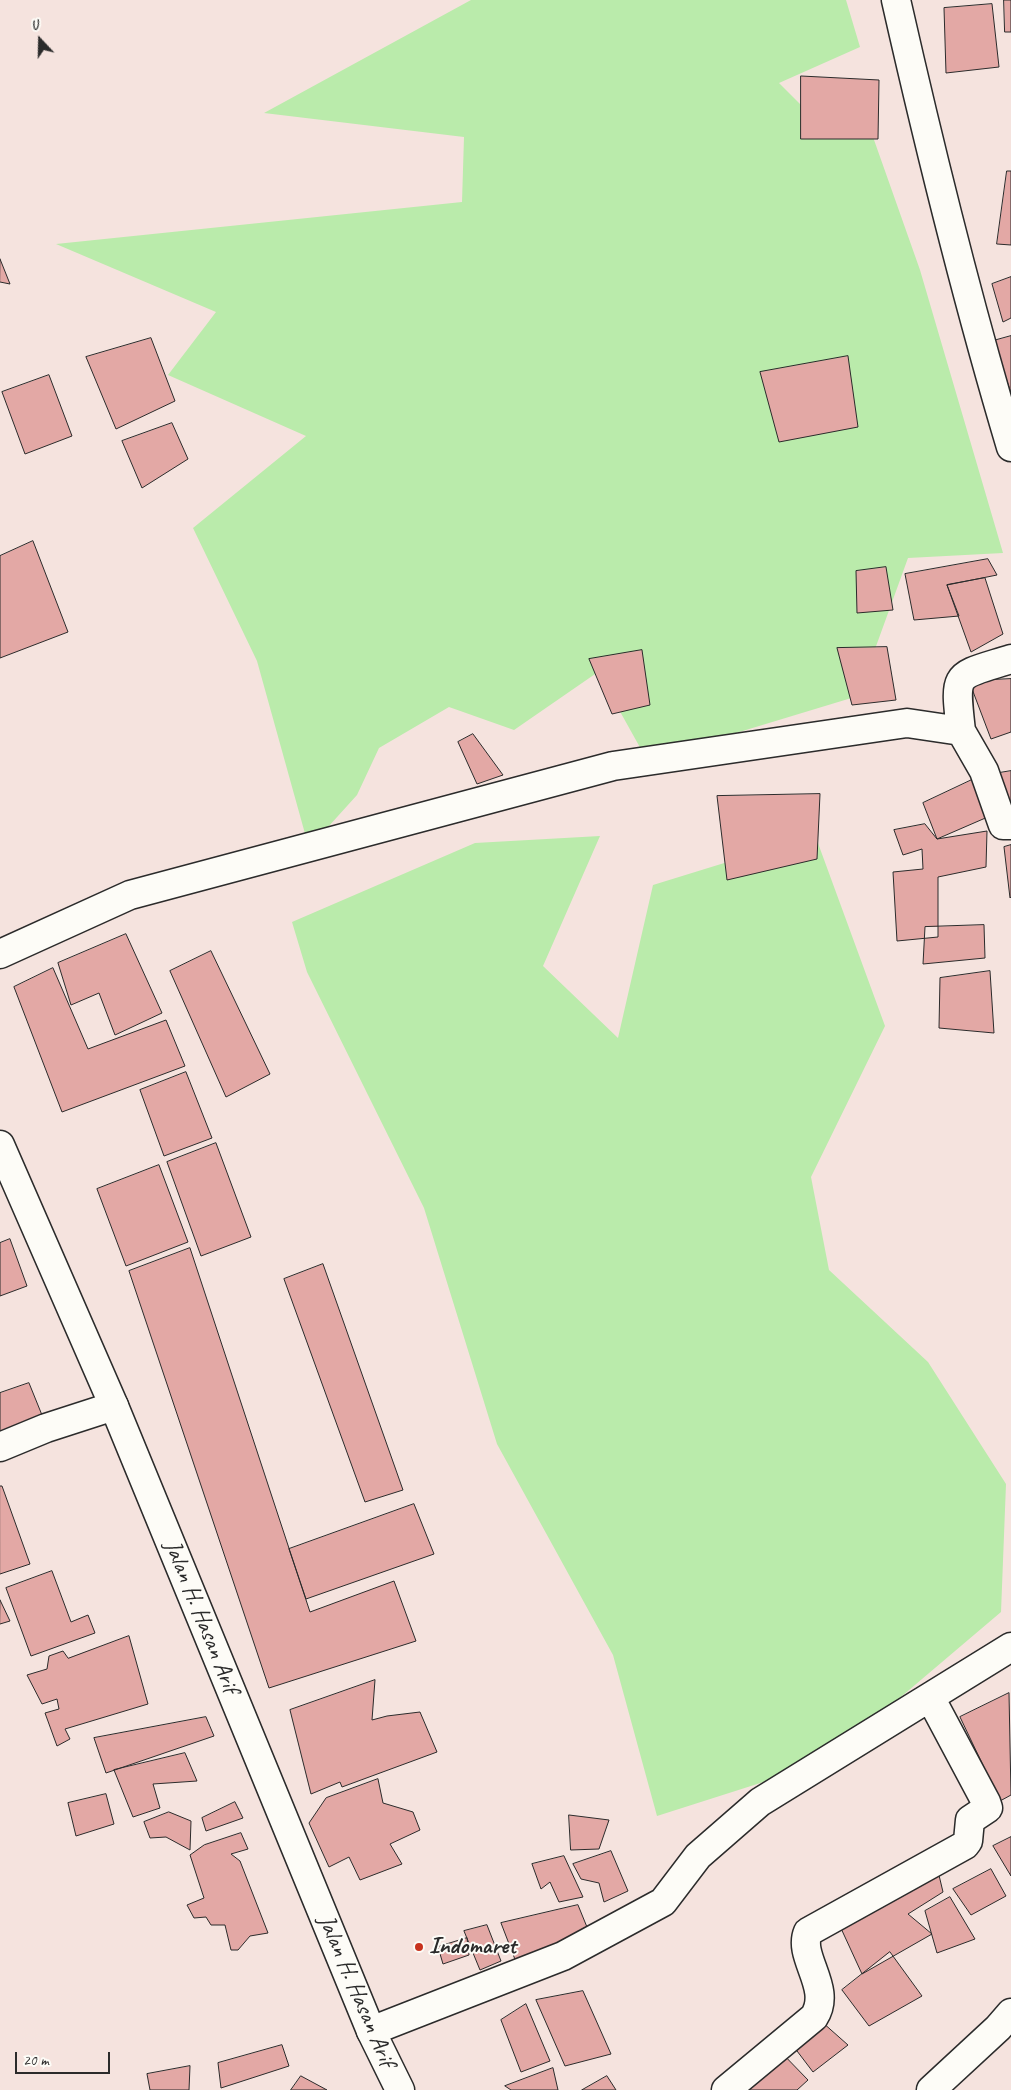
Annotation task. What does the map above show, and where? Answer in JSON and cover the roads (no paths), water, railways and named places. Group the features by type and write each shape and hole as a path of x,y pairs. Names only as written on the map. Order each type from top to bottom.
{"street":[{"path":"896,0 985,361 1011,448"},
{"path":"1011,659 971,672 961,678 956,689 961,731 984,771 1003,825 1011,825"},
{"path":"0,954 130,896 620,764 907,723 961,731"},
{"name":"Jalan H. Hasan Arif","path":"0,1145 114,1406 371,2031 400,2090"},
{"path":"0,1447 46,1428 114,1406"},
{"path":"371,2031 563,1956 663,1902 698,1856 760,1802 1011,1647"},
{"path":"726,2090 814,2017 818,2011 820,1993 806,1941 808,1932 966,1846 970,1820 988,1808 930,1697"},
{"path":"931,2090 998,2028 1011,2013"}],"place":[{"name":"Indomaret","path":"419,1947"}]}
